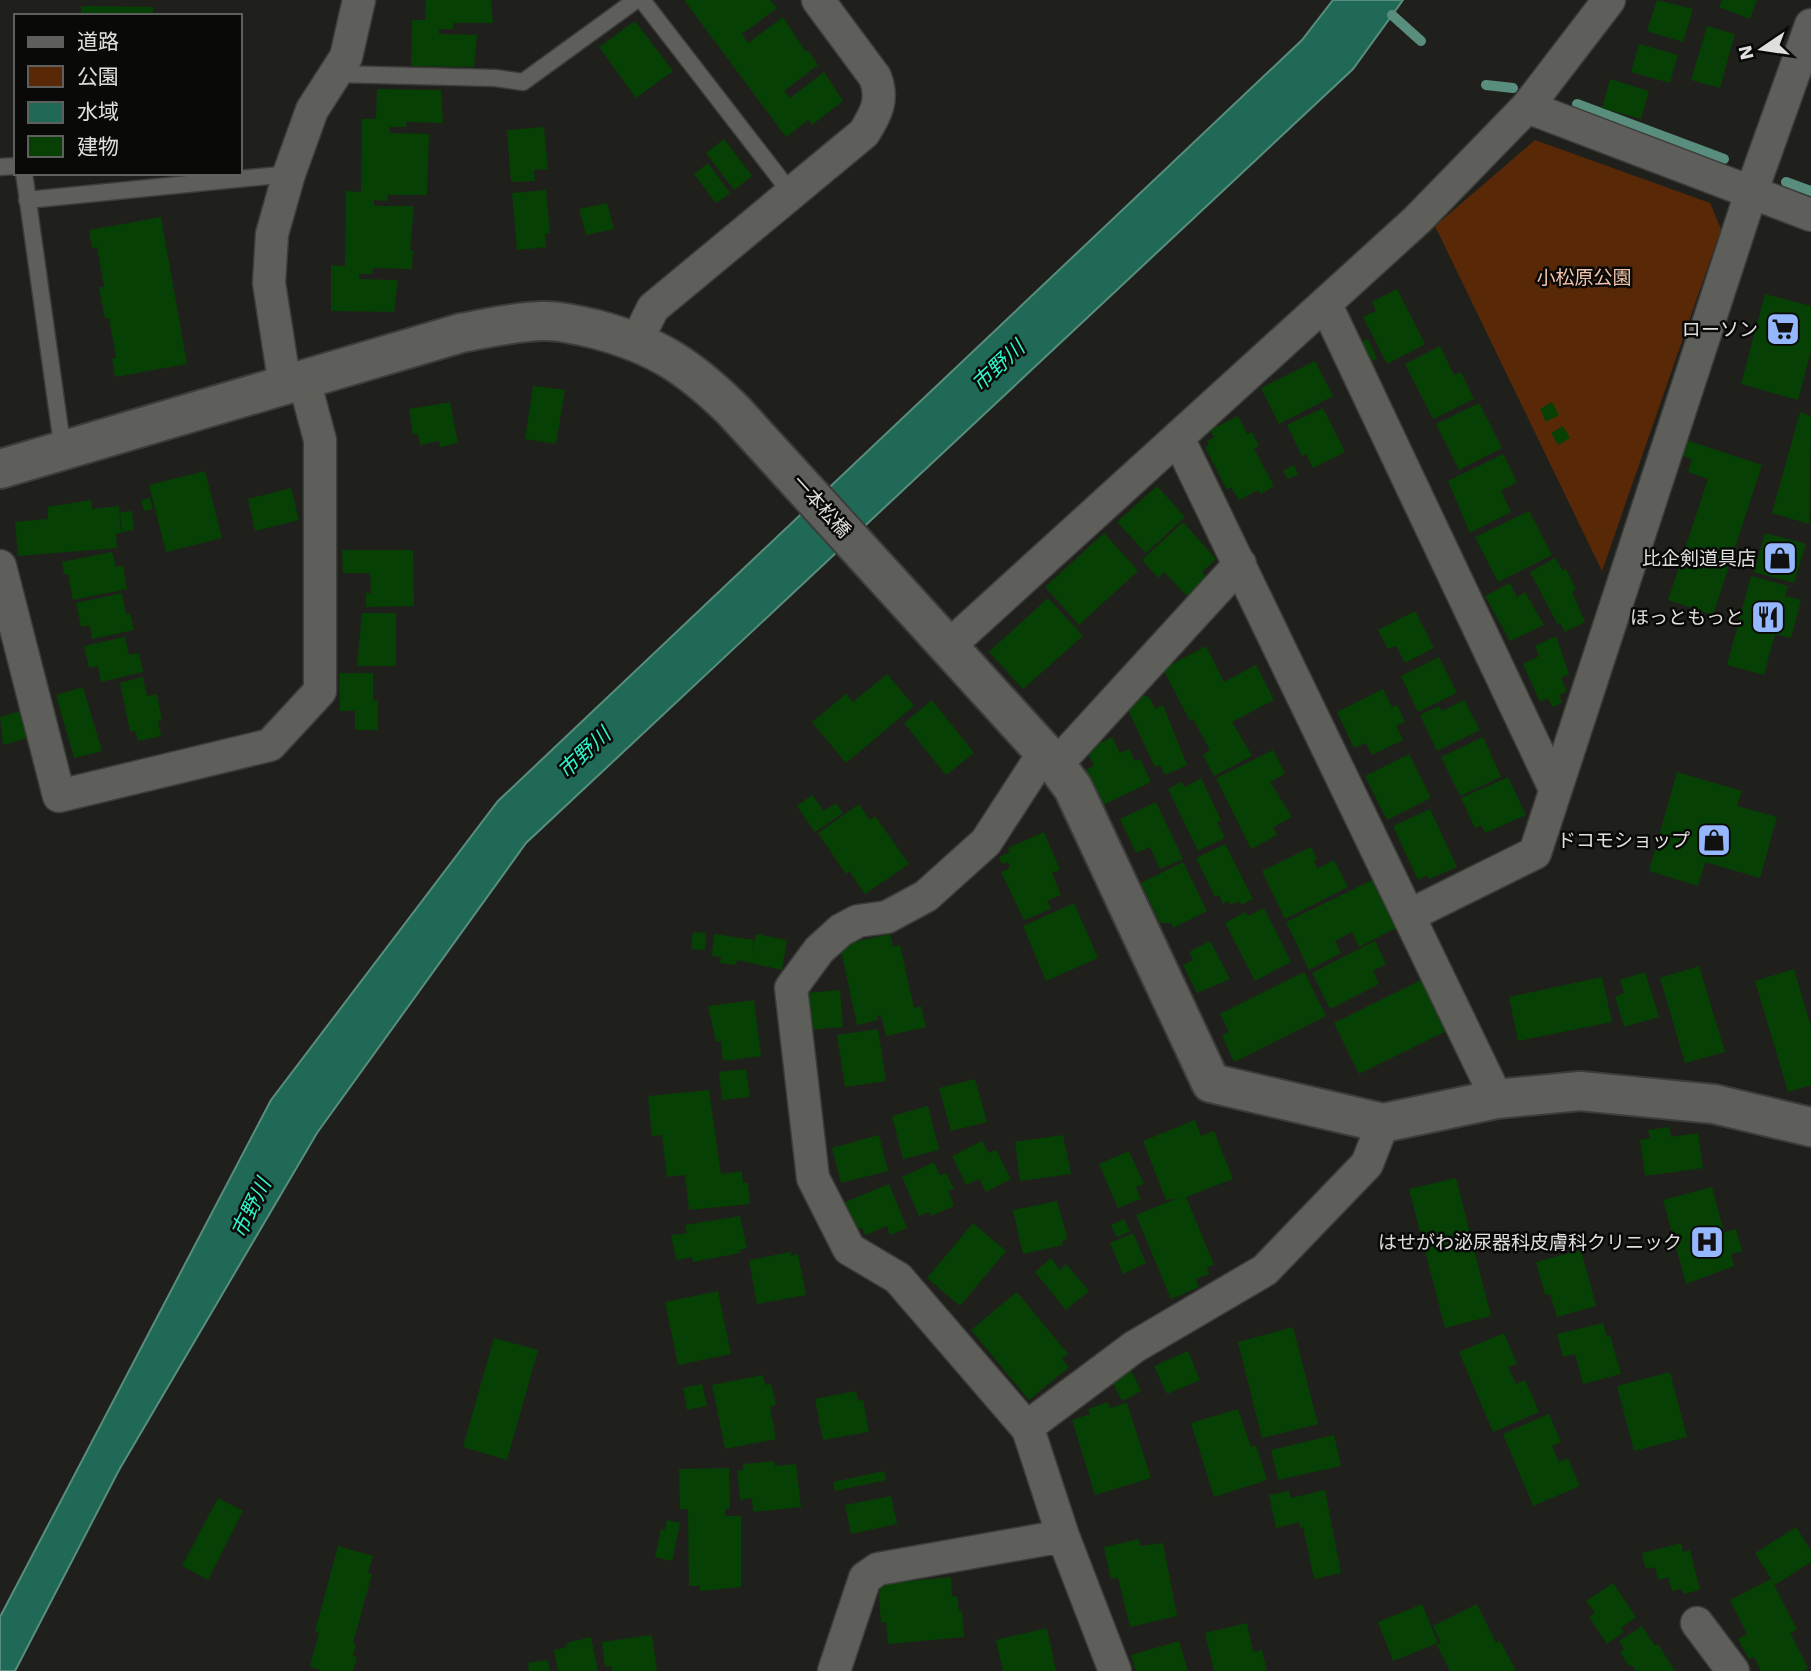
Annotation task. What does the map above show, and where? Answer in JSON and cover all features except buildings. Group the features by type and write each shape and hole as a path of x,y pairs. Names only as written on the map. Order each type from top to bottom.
{"street":[{"path":"0,566 60,796 270,744 320,691 320,440 295,383 268,283 272,234 289,174 312,110 346,57 359,0"},
{"path":"637,340 653,308 863,133 879,104 880,90 875,77 818,0"},
{"path":"950,645 1417,220 1527,107 1609,0"},
{"path":"1410,915 1535,853 1751,193 1811,25"},
{"path":"1527,107 1811,215"},
{"path":"1326,305 1555,789"},
{"name":"一本松橋","path":"0,469 461,333 499,325 545,321 637,340 671,358 704,381 746,423 1050,758 1073,788 1211,1083 1384,1123"},
{"path":"1178,438 1497,1099"},
{"path":"1115,1671 1063,1536 1027,1427 898,1278 849,1249 813,1178 791,988 818,950 841,930 858,921 887,917 926,895 986,842 1050,758 1240,564"},
{"path":"1027,1427 1134,1347 1265,1270 1367,1164 1384,1123 1497,1099 1580,1091 1714,1104 1811,1127"},
{"path":"834,1671 865,1578 878,1569 1063,1536"},
{"path":"1697,1623 1732,1671"}],"lane":[{"path":"336,74 523,82 636,0"},
{"path":"642,0 791,193"},
{"path":"27,200 289,174"},
{"path":"24,175 63,451"}],"green space":[{"name":"小松原公園","path":"1535,140 1710,203 1721,229 1602,571 1435,226"}],"water":[{"name":"市野川","path":"1333,0 1403,0 1353,69 526,843 317,1133 119,1470 15,1671 0,1671 0,1617 271,1100 498,801 1302,40"}],"waterway":[{"path":"1392,15 1421,41"},
{"path":"1486,85 1513,88"},
{"path":"1577,104 1724,159"},
{"path":"1786,182 1811,191"}],"place":[{"name":"ローソン","path":"1783,329"},
{"name":"比企剣道具店","path":"1780,558"},
{"name":"ほっともっと","path":"1768,617"},
{"name":"ドコモショップ","path":"1714,840"},
{"name":"はせがわ泌尿器科皮膚科クリニック","path":"1707,1242"}]}
